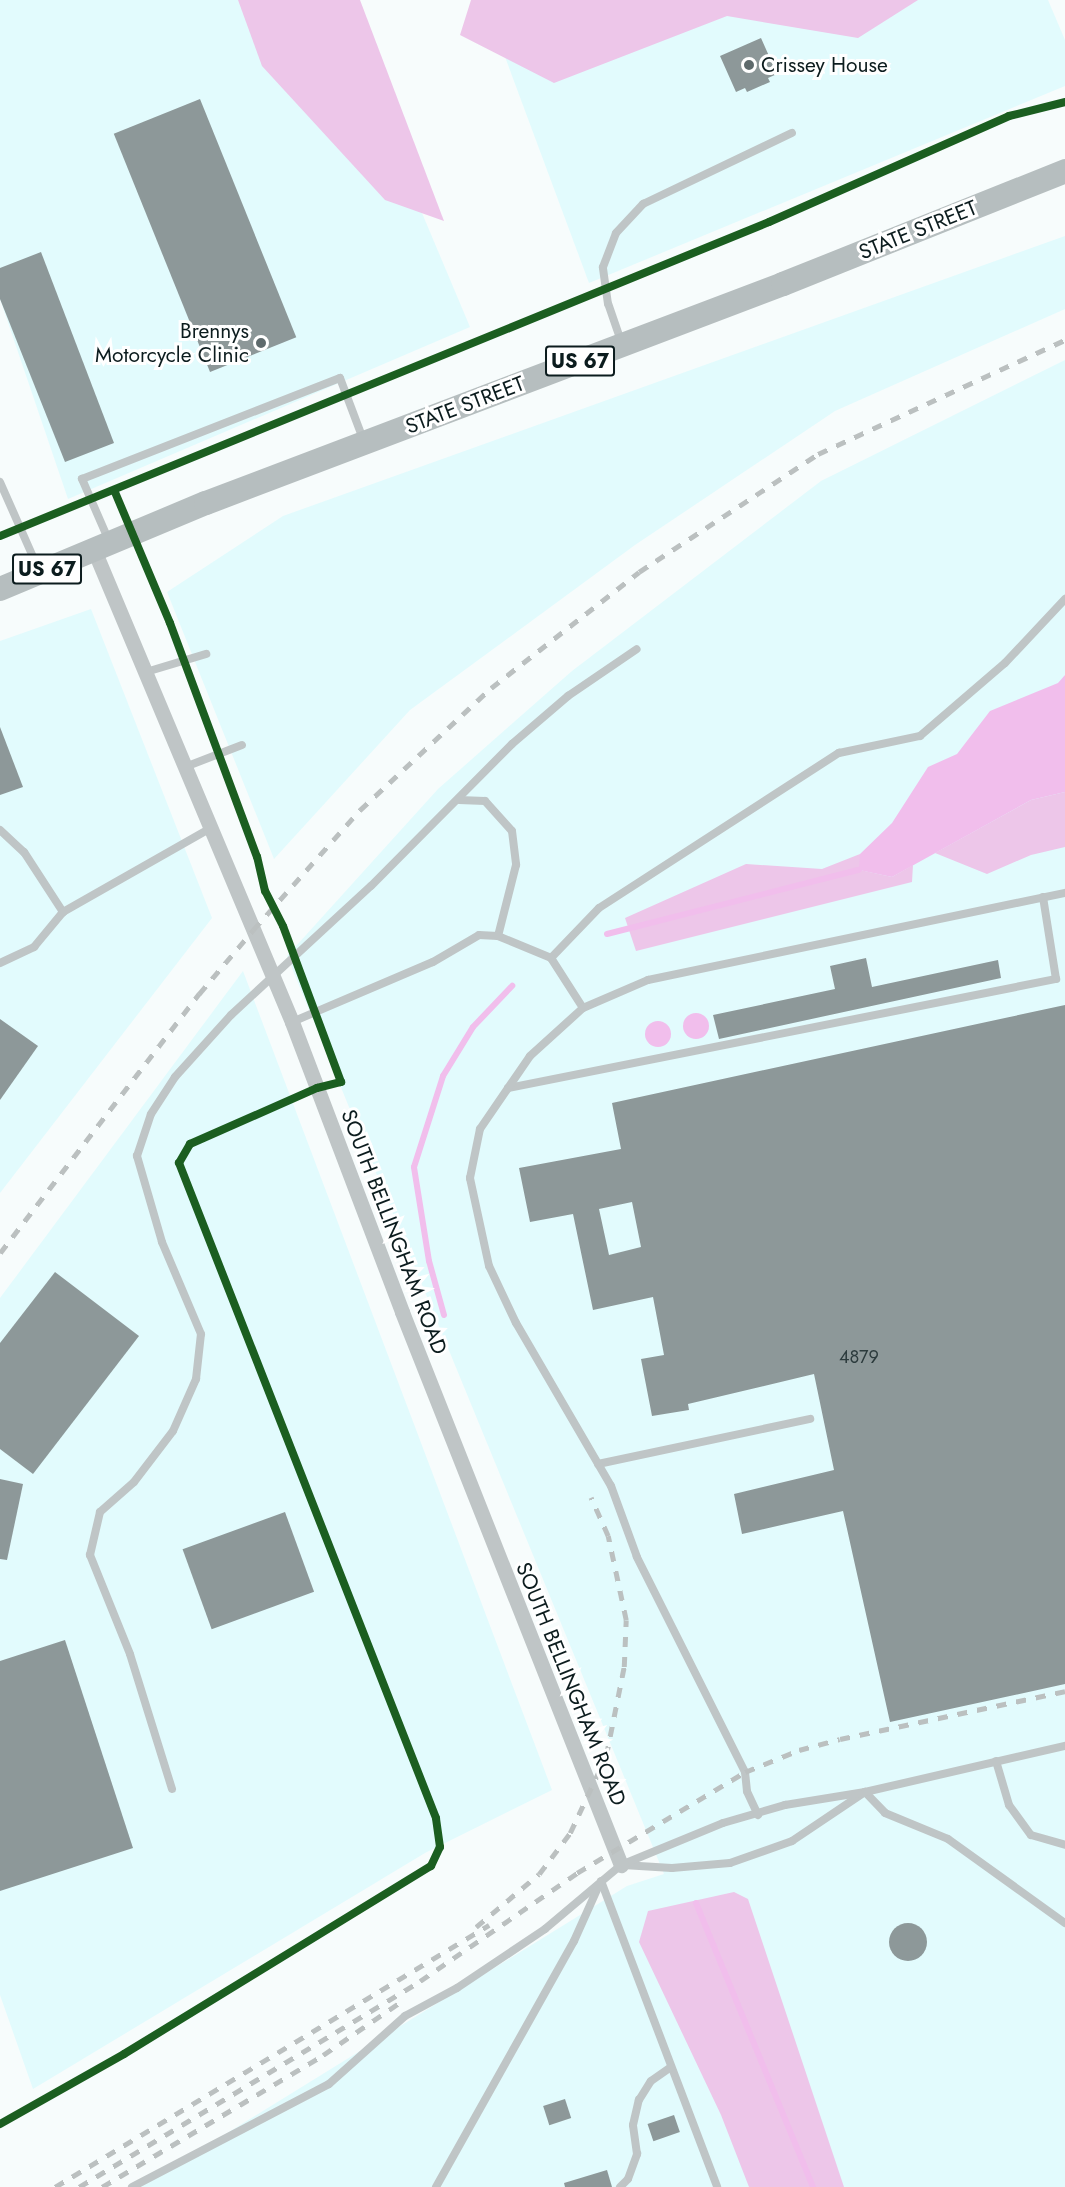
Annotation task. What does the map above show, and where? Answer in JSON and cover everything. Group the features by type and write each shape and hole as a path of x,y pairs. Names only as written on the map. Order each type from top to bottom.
{"main road":[{"name":"STATE STREET","path":"0,589 102,546 364,443 622,345 1065,171"}],"street":[{"name":"SOUTH BELLINGHAM ROAD","path":"102,546 146,672 292,1022 406,1323 621,1865"}],"lane":[{"path":"622,345 608,304 603,267 616,233 643,204 792,134"},
{"path":"102,546 82,479 122,463 340,378 364,443"},
{"path":"0,482 40,572"},
{"path":"551,958 599,908 839,753 920,736 1005,663 1065,599"},
{"path":"172,1789 130,1654 90,1555 100,1512 134,1482 172,1431 196,1379 201,1334 162,1242 137,1156 151,1114 175,1077 273,977 371,886 439,815 459,800 512,744 568,696 637,649"},
{"path":"146,672 206,654"},
{"path":"185,767 242,744"},
{"path":"459,800 485,801 512,831 516,866 498,936"},
{"path":"0,963 34,947 63,912 211,828"},
{"path":"0,830 24,852 63,912"},
{"path":"758,1815 747,1791 745,1772 637,1557 611,1486 516,1323 489,1266 470,1178 480,1129 530,1056 583,1008 648,980 1065,893"},
{"path":"508,1088 1056,980 1043,897"},
{"path":"292,1022 433,962 479,935 498,936 551,958 583,1008"},
{"path":"598,1464 810,1419"},
{"path":"132,2187 329,2084 405,2016 457,1988 545,1929 621,1865 723,1823 758,1815 785,1805 865,1792 1065,1746"},
{"path":"996,1761 1009,1805 1031,1835 1065,1845"},
{"path":"621,1865 672,1868 730,1863 792,1841 865,1792"},
{"path":"865,1792 885,1813 948,1839 1065,1923"},
{"path":"600,1881 717,2187"},
{"path":"436,2187 574,1941 600,1881"},
{"path":"620,2187 628,2179 637,2154 633,2125 639,2100 651,2081 671,2067"}],"shaded area":[{"path":"0,0 291,0 342,23 470,327 68,499 0,299"},
{"path":"238,0 360,0 444,221 385,200 262,66"},
{"path":"471,0 918,0 858,38 727,16 554,83 460,35"},
{"path":"494,0 1048,0 1065,40 1065,86 589,283 485,3"},
{"path":"1065,236 1065,309 835,411 635,545 410,710 274,859 167,592 283,516"},
{"path":"1065,360 1065,2187 140,2187 627,1886 664,1874 287,956 438,789 572,671 821,481"},
{"path":"91,609 212,918 0,1193 0,641"},
{"path":"1065,675 1065,792 1031,800 892,877 859,870 860,854 892,823 928,767 957,754 990,711 1058,683"},
{"path":"1065,792 1065,847 1031,855 987,874 935,853 1031,800"},
{"path":"860,854 860,870 892,877 913,865 912,882 636,951 625,918 746,864 822,869"},
{"path":"243,971 552,1790 425,1853 33,2089 0,1995 0,1298"},
{"path":"696,1013 705,1017 709,1026 705,1035 696,1039 687,1035 683,1026 687,1017"},
{"path":"658,1021 667,1025 671,1034 667,1043 658,1047 649,1043 645,1034 649,1025"},
{"path":"734,1892 748,1899 844,2187 749,2187 721,2115 639,1942 648,1911"}],"building":[{"name":"Crissey House","path":"761,38 777,74 768,78 770,82 747,92 745,88 736,92 720,56"},
{"path":"200,99 296,337 210,372 114,134"},
{"path":"41,252 114,443 65,462 0,299 0,268"},
{"path":"0,727 23,787 0,795"},
{"path":"866,958 872,987 998,960 1001,978 719,1039 713,1015 835,989 830,966"},
{"path":"1065,1005 1065,1684 890,1722 843,1511 742,1534 734,1494 834,1470 814,1374 688,1404 689,1410 652,1416 641,1359 664,1355 653,1297 593,1310 573,1214 530,1222 519,1168 621,1149 612,1103","holes":["632,1202 641,1247 609,1255 599,1209"]},
{"path":"0,1019 38,1046 0,1100"},
{"path":"55,1272 139,1336 33,1474 0,1449 0,1343"},
{"path":"0,1479 23,1484 7,1560 0,1559"},
{"path":"285,1512 314,1592 212,1629 183,1549"},
{"path":"65,1640 133,1848 0,1891 0,1661"},
{"path":"908,1923 921,1929 927,1942 921,1955 908,1961 895,1955 889,1942 895,1929"},
{"path":"565,2099 571,2118 549,2125 543,2106"},
{"path":"674,2115 680,2132 653,2141 648,2124"},
{"path":"607,2170 612,2187 565,2187 564,2183"}],"waterway":[{"path":"607,934 859,870"},
{"path":"444,1315 429,1261 414,1167 443,1076 473,1027 512,986"},
{"path":"696,1903 813,2187"}],"railway":[{"path":"0,1253 199,994 253,930 360,810 491,688 639,572 818,454 1065,340"},
{"path":"476,1927 539,1874 570,1833 606,1756 624,1667 626,1620 608,1536 591,1498"},
{"path":"79,2187 420,1981 577,1873 745,1772 799,1750 840,1739 1065,1691"},
{"path":"55,2187 489,1925"},
{"path":"102,2187 323,2055 402,2001"}],"cycle path":[{"path":"0,536 769,222 1009,116 1065,102"},
{"path":"0,2124 124,2054 431,1866 440,1847 436,1818 179,1163 190,1144 317,1088 341,1082 283,926 265,891 257,857 170,623 114,490"}],"place":[{"name":"Crissey House","path":"749,65"},
{"name":"Brennys Motorcycle Clinic","path":"261,343"}]}
